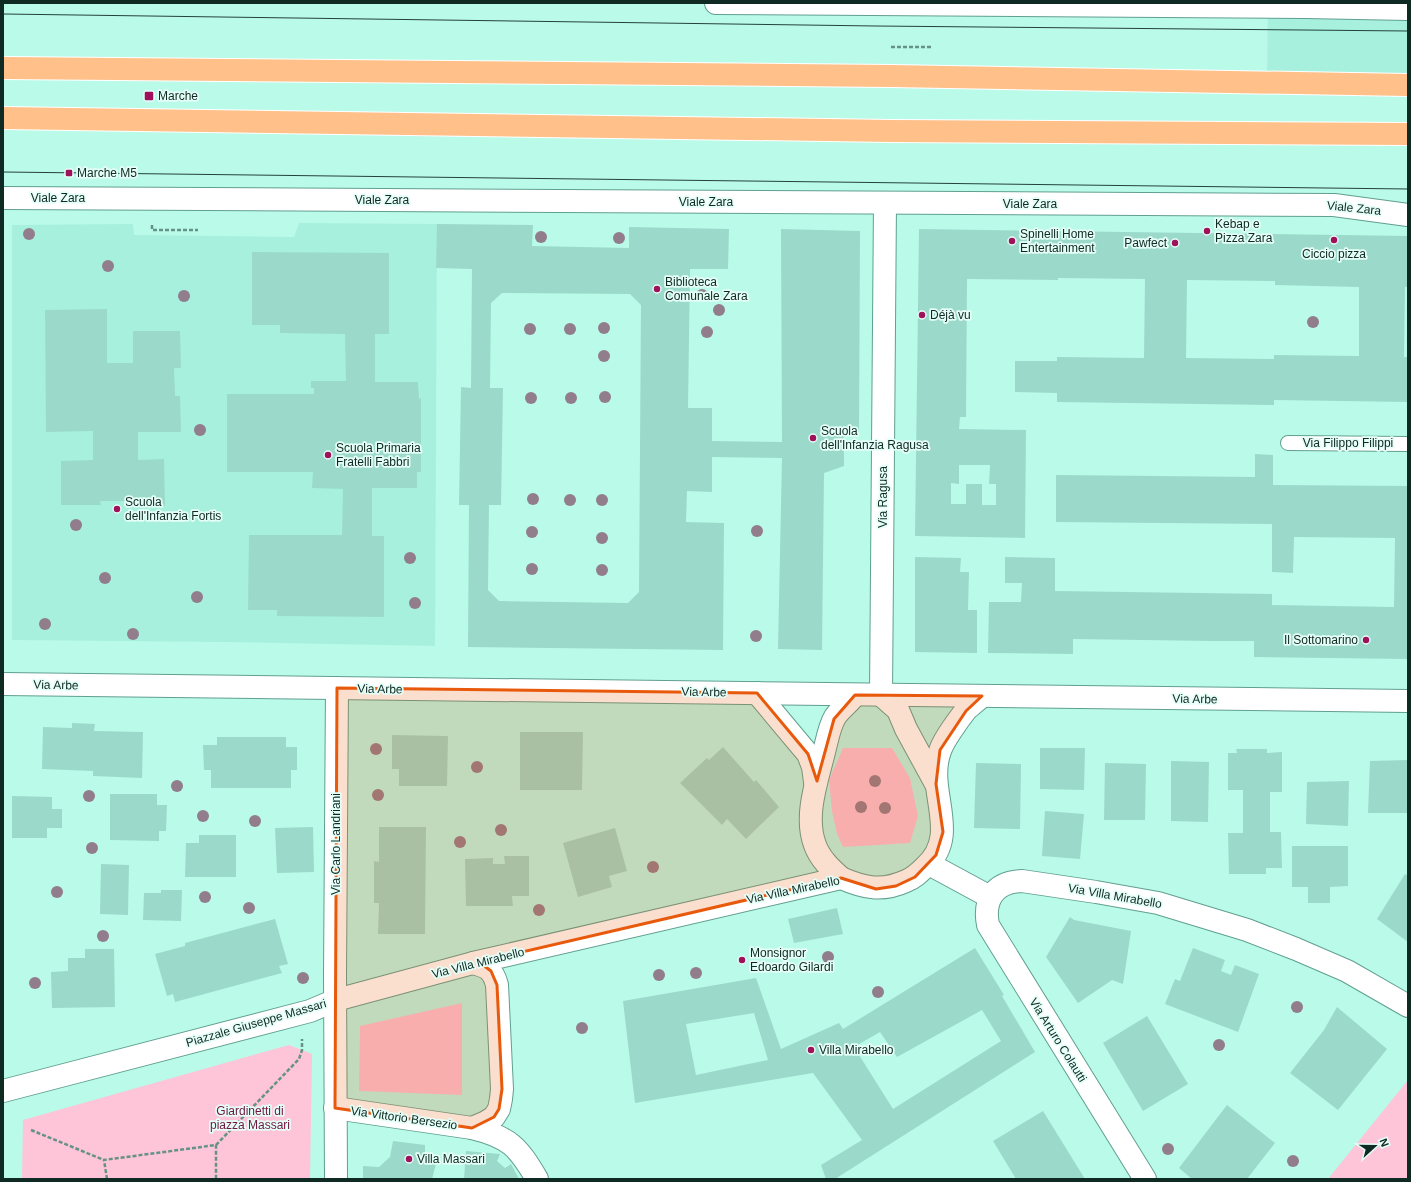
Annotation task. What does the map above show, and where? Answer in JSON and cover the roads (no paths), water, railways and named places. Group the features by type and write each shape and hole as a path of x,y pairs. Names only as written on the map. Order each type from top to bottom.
{"main road":[{"path":"3,68 835,75 1408,85"},
{"path":"3,118 898,131 1408,134"}],"street":[{"path":"716,3 1306,5 1408,9"},
{"name":"Viale Zara","path":"3,198 1334,205 1408,215"},
{"name":"Via Ragusa","path":"881,695 885,203"},
{"name":"Via Arbe","path":"3,684 1408,701"},
{"name":"Via Carlo Landriani","path":"336,1000 337,688"},
{"path":"757,693 808,754 813,767 816,786"},
{"path":"841,878 826,864 815,846 811,828 812,811 816,786 834,719 841,709 855,695"},
{"path":"881,695 898,710 906,729 936,784"},
{"path":"982,696 966,711 940,750 937,763 936,784 943,822 943,832 936,855 930,864 990,897"},
{"name":"Via Villa Mirabello","path":"336,1000 473,963 841,878 858,885 876,888 896,886 914,877 930,864"},
{"name":"Via Villa Mirabello","path":"990,897 1004,884 1022,881 1158,903 1247,930 1296,949 1347,971 1408,1006"},
{"name":"Via Arturo Colautti","path":"990,897 986,916 988,925 1145,1179"},
{"name":"Via Vittorio Bersezio","path":"472,1128 486,1122 494,1116 499,1109 502,1089 497,985 491,971 484,966 473,963"},
{"name":"Piazzale Giuseppe Massari","path":"3,1091 310,1010 336,1000 336,1179"},
{"name":"Via Vittorio Bersezio","path":"335,1108 472,1128 488,1132 514,1146 523,1156 537,1179"}],"lane":[{"name":"Via Filippo Filippi","path":"1288,443 1408,444"}],"tram line":[{"path":"3,14 876,26 1408,31"},
{"path":"3,172 1408,189"}],"place":[{"name":"Marche","path":"149,96"},
{"name":"Marche M5","path":"69,173"},
{"name":"Kebap e Pizza Zara","path":"1207,231"},
{"name":"Ciccio pizza","path":"1334,240"},
{"name":"Spinelli Home Entertainment","path":"1012,241"},
{"name":"Pawfect","path":"1175,243"},
{"name":"Biblioteca Comunale Zara","path":"657,289"},
{"name":"Déjà vu","path":"922,315"},
{"name":"Scuola dell'Infanzia Ragusa","path":"813,438"},
{"name":"Scuola Primaria Fratelli Fabbri","path":"328,455"},
{"name":"Scuola dell'Infanzia Fortis","path":"117,509"},
{"name":"Il Sottomarino","path":"1366,640"},
{"name":"Monsignor Edoardo Gilardi","path":"742,960"},
{"name":"Villa Mirabello","path":"811,1050"},
{"name":"Villa Massari","path":"409,1159"}],"park label":[{"name":"Giardinetti di piazza Massari","path":"250,1118"}]}
